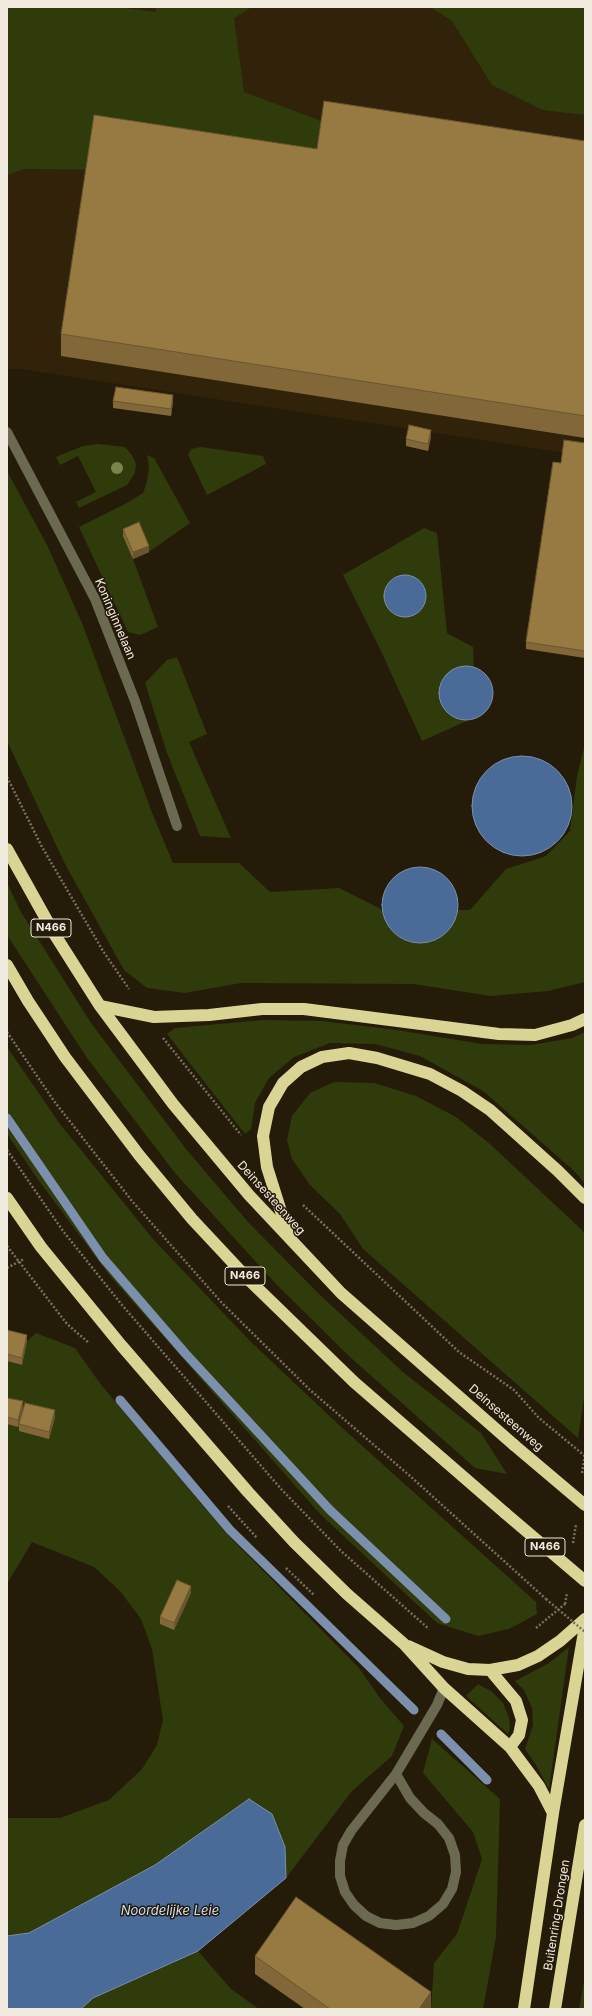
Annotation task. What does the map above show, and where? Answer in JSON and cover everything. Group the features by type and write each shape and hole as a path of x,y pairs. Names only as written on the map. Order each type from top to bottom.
{"highway":[{"name":"Deinsesteenweg","path":"7,849 55,935 100,1006 173,1104 249,1195 290,1240 352,1303 585,1505"},
{"name":"N466","path":"7,965 28,1001 65,1056 139,1155 192,1219 249,1280 354,1382 585,1581"},
{"path":"100,1006 147,1016 209,1015 262,1009 304,1009 454,1029 499,1034 535,1035 572,1026 585,1019"},
{"path":"290,1240 267,1167 263,1136 269,1107 283,1083 301,1067 322,1057 348,1054 377,1058 430,1074 462,1091 490,1110 558,1171 585,1198"},
{"path":"7,1198 40,1247 101,1321 248,1492 299,1548 347,1594 404,1644 444,1688 510,1747 539,1786 553,1812"},
{"path":"404,1644 443,1662 468,1668 490,1670 518,1665 538,1656 560,1641 585,1619"},
{"path":"524,2009 553,1812 585,1626"},
{"path":"490,1670 516,1701 522,1720 519,1736 510,1747"},
{"name":"Buitenring-Drongen","path":"555,2009 585,1825"}],"street":[{"name":"Koninginnelaan","path":"7,432 95,599 135,701 177,826"},
{"path":"396,1774 410,1798 424,1813 438,1824 449,1838 455,1855 456,1872 452,1890 443,1904 429,1916 413,1923 396,1925 380,1923 366,1916 354,1905 345,1892 340,1876 340,1861 343,1845 351,1831 396,1774 437,1705 444,1688"}],"path":[{"path":"7,777 42,847 103,951 180,1062 242,1137"},
{"path":"7,1032 54,1101 122,1188 222,1303 310,1390 410,1476 546,1599 585,1632"},
{"path":"7,1150 63,1231 122,1305 282,1490 341,1551 430,1630"},
{"path":"302,1205 459,1352 514,1390 539,1418 585,1455 582,1478"},
{"path":"572,1549 577,1517"},
{"path":"532,1632 565,1604 567,1588"}],"shaded area":[{"path":"7,7 585,7 585,456 21,369 7,369"}],"green space":[{"path":"7,7 117,7 156,12 156,7 252,7 234,18 244,92 324,122 317,171 24,169 7,175"},
{"path":"430,7 585,7 585,115 543,110 492,85 452,21"},
{"path":"98,444 125,447 132,455 136,464 135,473 127,485 79,508 76,502 96,492 78,456 60,465 56,457 83,446"},
{"path":"201,447 263,456 266,464 207,495 188,455 191,449"},
{"path":"147,455 154,458 190,523 149,552 133,559 158,627 140,635 128,632 79,527 125,504 143,493 147,482 149,467"},
{"path":"7,471 47,545 82,623 153,815 173,863 239,863 270,892 339,888 381,909 393,931 455,920 458,910 470,910 506,869 546,856 570,831 577,776 585,743 585,982 548,991 491,996 413,984 241,983 185,993 147,988 124,970 65,864 7,741"},
{"path":"424,528 437,533 447,633 473,647 474,668 457,668 443,678 439,695 445,710 451,716 469,720 422,741 381,651 343,575"},
{"path":"177,657 207,734 189,742 231,838 200,836 167,753 145,683 167,660"},
{"path":"7,883 21,912 91,1023 186,1149 248,1222 319,1294 404,1373 481,1433 507,1474 475,1468 350,1357 276,1284 175,1173 87,1058 7,935"},
{"path":"263,1020 322,1021 397,1030 482,1044 531,1045 572,1038 585,1032 585,1183 573,1170 483,1091 420,1056 375,1044 330,1043 294,1057 269,1078 255,1103 251,1129 245,1134 167,1034 175,1028"},
{"path":"7,1047 60,1124 153,1239 249,1340 339,1425 536,1602 537,1614 509,1629 478,1636 437,1623 321,1515 110,1276 39,1181 7,1134"},
{"path":"334,1082 374,1083 416,1096 456,1117 490,1144 582,1230 585,1235 585,1391 578,1438 363,1249 340,1214 310,1185 292,1159 287,1140 292,1116 310,1093"},
{"path":"36,1333 75,1348 102,1386 227,1534 359,1668 380,1698 404,1726 392,1756 352,1791 286,1878 285,1847 249,1799 155,1865 29,1933 7,1936 7,1818 60,1818 109,1800 142,1769 157,1745 163,1720 152,1649 141,1619 120,1591 94,1567 32,1542 7,1584 7,1361 22,1365 27,1341"},
{"path":"569,1647 549,1789 536,1765 525,1749 533,1725 532,1708 524,1690 515,1681 549,1663"},
{"path":"478,1684 491,1691 503,1703 509,1717 510,1728 508,1734 466,1696"},
{"path":"432,1739 500,1799 496,1937 483,2009 431,2009 434,1963 457,1934 482,1859 473,1832 423,1773"},
{"path":"198,1951 231,1989 259,2009 81,2009 93,1998"},
{"path":"585,1976 585,2009 579,2009"}],"water":[{"path":"401,575 409,575 417,578 423,584 426,596 423,608 417,614 409,617 401,617 393,614 387,608 384,600 384,592 387,584 393,578"},
{"path":"466,666 476,668 485,674 491,683 493,693 491,703 485,712 476,718 466,720 456,718 447,712 441,703 439,693 441,683 447,674 456,668"},
{"path":"522,756 532,757 550,764 564,778 571,796 571,816 564,834 550,848 532,855 522,856 512,855 494,848 480,834 473,816 472,806 473,796 480,778 494,764 512,757"},
{"path":"420,867 434,870 447,878 455,891 458,905 455,919 447,932 434,940 420,943 406,940 393,932 385,919 382,905 385,891 393,878 406,870"},
{"name":"Noordelijke Leie","path":"249,1799 272,1814 285,1847 286,1878 198,1951 93,1998 81,2009 7,2009 7,1936 29,1933 155,1865"}],"building":[{"path":"324,101 585,141 585,416 61,334 94,115 317,149"},
{"path":"116,387 173,395 171,409 113,401"},
{"path":"409,425 431,430 428,444 406,439"},
{"path":"564,440 585,443 585,651 526,642 553,462 561,463"},
{"path":"139,522 149,546 133,552 123,529"},
{"path":"7,1330 27,1335 22,1358 7,1354"},
{"path":"7,1398 23,1401 18,1420 7,1417"},
{"path":"25,1403 55,1410 49,1432 19,1424"},
{"path":"177,1580 191,1586 174,1623 160,1617"},
{"path":"296,1897 431,1992 419,2009 330,2009 255,1956"}],"waterway":[{"path":"7,1118 103,1258 185,1353 330,1510 446,1619"},
{"path":"120,1400 230,1530 414,1710"},
{"path":"441,1734 487,1780"}]}
